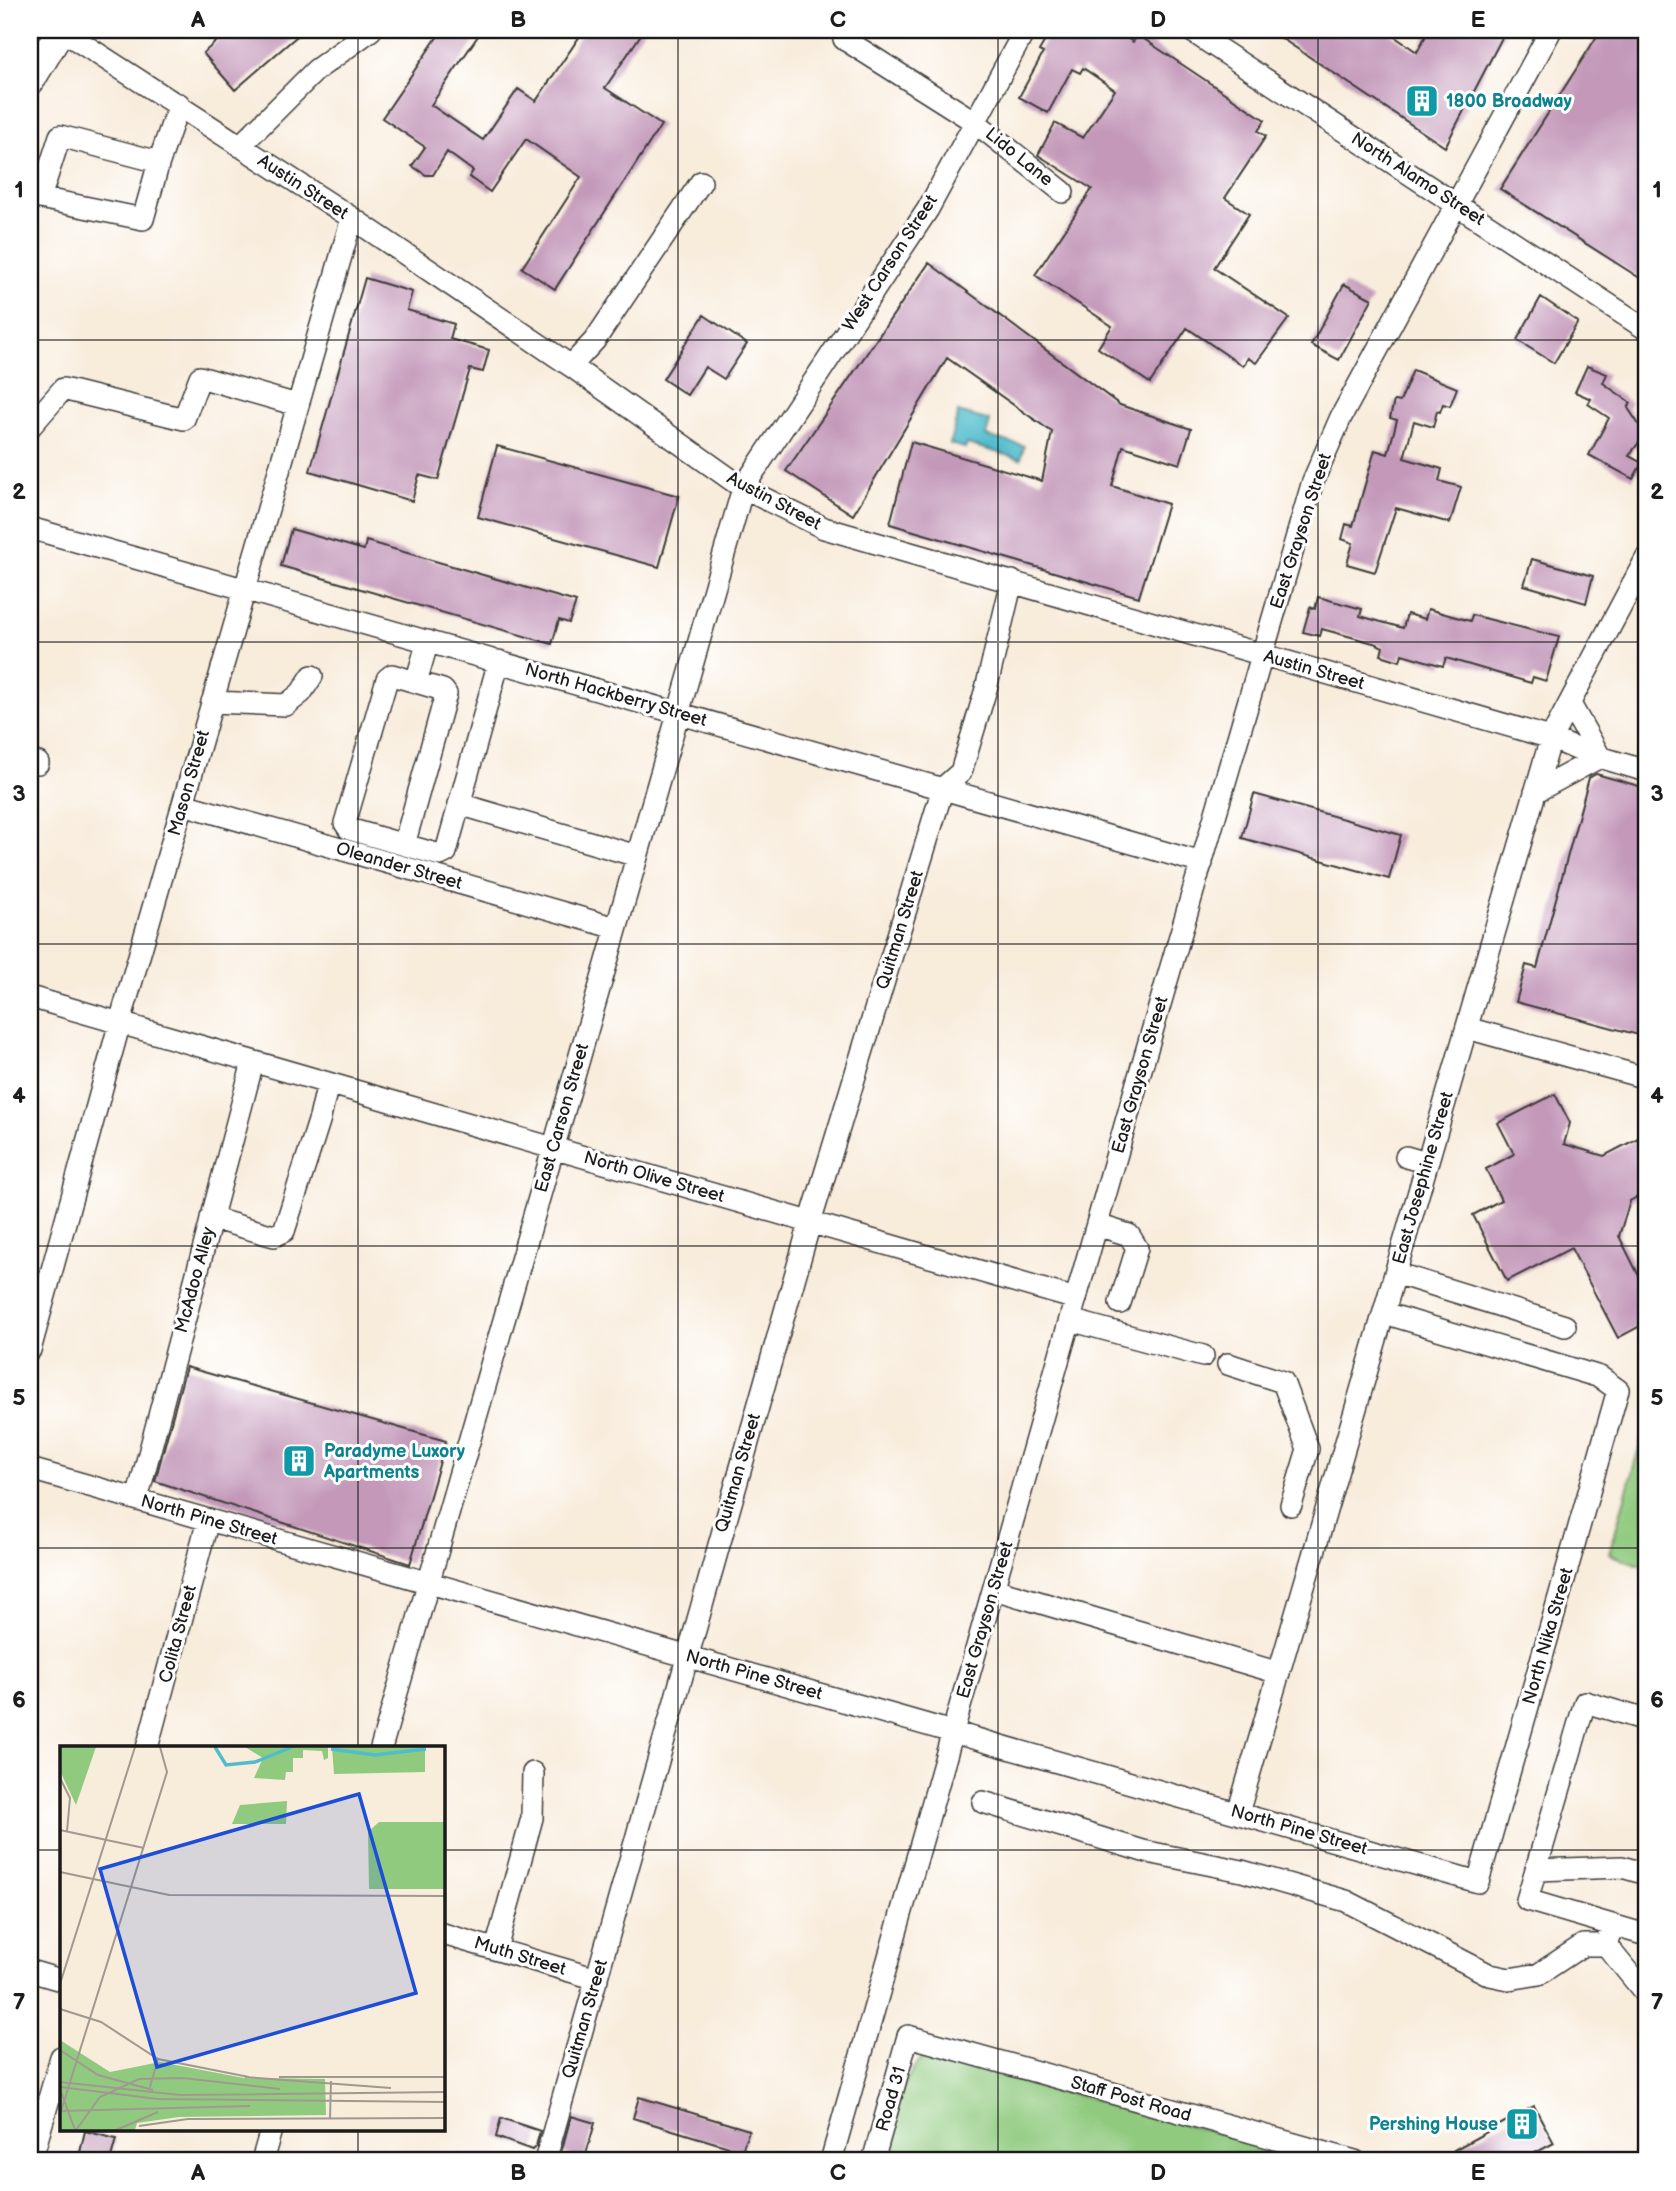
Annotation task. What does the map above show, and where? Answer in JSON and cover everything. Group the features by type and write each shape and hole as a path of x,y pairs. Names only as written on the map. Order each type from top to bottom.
{"main road":[{"path":"30,81 61,30"}],"street":[{"name":"Austin Street","path":"61,30 352,218 571,366 743,488 824,528 1551,738 1646,771"},
{"path":"240,146 316,70 371,30"},
{"name":"Lido Lane","path":"849,30 844,39 975,122 1062,192"},
{"name":"West Carson Street","path":"743,488 921,219 1025,30"},
{"name":"North Alamo Street","path":"1190,30 1646,328"},
{"name":"East Grayson Street","path":"831,2161 1097,1225 1313,481 1340,417 1551,30"},
{"path":"159,162 60,136 40,198 143,219 178,104"},
{"path":"571,366 595,340 701,183"},
{"name":"Mason Street","path":"30,1350 120,1022 352,218"},
{"path":"30,427 63,389 184,419 200,377 297,405"},
{"name":"East Carson Street","path":"382,1746 743,488"},
{"name":"North Hackberry Street","path":"30,528 1202,863"},
{"name":"East Josephine Street","path":"1238,1813 1551,738 1646,559"},
{"path":"943,788 961,772 986,689 1012,581"},
{"path":"416,682 428,641"},
{"path":"404,845 446,694 443,690 392,675 387,679 345,823 349,829 404,845 440,855 446,852 499,662"},
{"path":"212,702 286,705 301,693 312,676"},
{"path":"1535,792 1600,757 1570,704"},
{"name":"Quitman Street","path":"545,2161 810,1223 943,788"},
{"name":"Oleander Street","path":"183,804 616,928"},
{"path":"460,804 637,856"},
{"name":"North Olive Street","path":"30,997 810,1223 1203,1356"},
{"path":"1467,1028 1646,1078"},
{"name":"McAdoo Alley","path":"136,1499 253,1062"},
{"path":"211,1218 274,1236 284,1231 320,1118 328,1083"},
{"path":"1406,1157 1427,1163"},
{"path":"1097,1225 1129,1235 1137,1248 1120,1303"},
{"path":"1395,1273 1565,1326"},
{"name":"North Nika Street","path":"1384,1313 1600,1377 1618,1390 1478,1882"},
{"path":"1228,1364 1283,1382 1308,1449 1291,1505"},
{"name":"North Pine Street","path":"30,1469 1478,1882"},
{"path":"1299,1479 1332,1489"},
{"name":"Colita Street","path":"148,1746 208,1520"},
{"path":"994,1588 1279,1673"},
{"path":"1646,1720 1585,1702 1527,1900 1646,1935"},
{"path":"496,1949 532,1818 533,1773"},
{"path":"983,1802 1143,1851 1242,1871 1346,1901 1490,1975 1509,1979 1539,1974 1583,1945 1606,1945"},
{"path":"1536,1870 1622,1867 1646,1874"},
{"path":"1606,1945 1612,1925"},
{"name":"Muth Street","path":"444,1934 597,1979"},
{"path":"1606,1945 1646,1994"},
{"path":"30,1971 60,1980"},
{"name":"Road 31","path":"873,2161 908,2036"},
{"name":"Staff Post Road","path":"908,2036 1354,2161"},
{"path":"31,2161 60,2060"},
{"path":"262,2161 270,2132"}],"green space":[{"path":"1646,1423 1646,1567 1609,1554"},
{"path":"929,2054 1312,2161 884,2161 905,2086 919,2061"}],"water":[{"path":"958,412 990,421 986,436 1024,446 1021,459 967,444 965,448 950,444"}],"building":[{"path":"230,30 304,30 235,90 203,53"},
{"path":"442,30 482,30 431,105 483,140 518,89 536,101 584,30 644,30 605,88 661,125 555,289 522,268 581,177 526,139 490,192 469,177 473,171 447,152 433,175 426,175 412,166 425,147 382,118"},
{"path":"1051,30 1115,30 1133,42 1138,35 1265,120 1258,131 1266,136 1225,198 1249,214 1214,268 1289,318 1256,363 1248,358 1243,366 1187,328 1150,383 1098,348 1112,326 1035,275 1092,189 1038,155 1055,123 1083,138 1115,90 1083,68 1080,73 1072,69 1048,113 1019,97 1043,53 1039,51"},
{"name":"1800 Broadway","path":"1269,30 1385,30 1417,52 1429,30 1506,30 1445,147"},
{"path":"1601,30 1646,30 1646,282 1500,189"},
{"path":"929,263 1120,405 1191,429 1180,464 1123,446 1112,486 1168,504 1139,597 890,524 911,442 1042,481 1052,432 947,358 853,515 786,471"},
{"path":"365,278 412,292 407,310 454,324 450,339 489,350 483,372 470,369 438,480 419,475 412,501 310,471"},
{"path":"1344,284 1372,299 1339,360 1311,345"},
{"path":"1541,297 1578,322 1554,363 1517,340"},
{"path":"704,315 747,344 724,379 705,367 687,395 663,379"},
{"path":"1587,366 1607,374 1603,383 1631,403 1628,408 1645,434 1629,456 1642,463 1633,479 1589,455 1609,418 1588,404 1591,399 1575,392"},
{"path":"1413,370 1457,388 1450,406 1443,404 1440,412 1437,411 1433,427 1414,421 1404,458 1442,469 1439,481 1461,487 1450,523 1396,508 1375,572 1347,564 1353,543 1342,539 1346,524 1353,526 1375,450 1388,454 1397,420 1390,418 1394,401 1400,402"},
{"path":"497,446 679,496 659,567 478,517"},
{"path":"291,529 364,550 366,541 576,602 569,623 559,620 552,644 281,566"},
{"path":"1532,559 1593,576 1586,603 1524,585"},
{"path":"1318,597 1362,609 1360,616 1403,628 1407,614 1425,619 1428,609 1470,621 1472,615 1559,637 1546,681 1533,677 1531,683 1446,658 1443,666 1402,654 1400,661 1381,655 1383,647 1377,644 1322,629 1320,636 1303,632 1310,607 1315,609"},
{"path":"1596,774 1646,788 1646,1037 1516,1002 1526,965 1537,968 1589,778"},
{"path":"1254,794 1401,835 1389,879 1242,838"},
{"path":"1555,1094 1570,1123 1564,1144 1604,1156 1646,1134 1646,1192 1630,1201 1619,1236 1646,1290 1646,1323 1618,1338 1571,1248 1507,1281 1473,1215 1501,1200 1486,1169 1514,1154 1498,1123"},
{"name":"Paradyme Luxory Apartments","path":"186,1367 446,1441 410,1564 155,1481"},
{"path":"639,2097 749,2130 742,2151 633,2118"},
{"name":"Pershing House","path":"1534,2106 1554,2143 1520,2161 1460,2161 1454,2150"},
{"path":"571,2116 595,2123 584,2161 561,2153"},
{"path":"501,2118 540,2131 536,2146 532,2150 496,2137"},
{"path":"85,2132 116,2139 110,2161 78,2161"}],"place":[{"name":"1800 Broadway","path":"1422,101"},
{"name":"Paradyme Luxory Apartments","path":"299,1461"},
{"name":"Pershing House","path":"1522,2124"}]}
